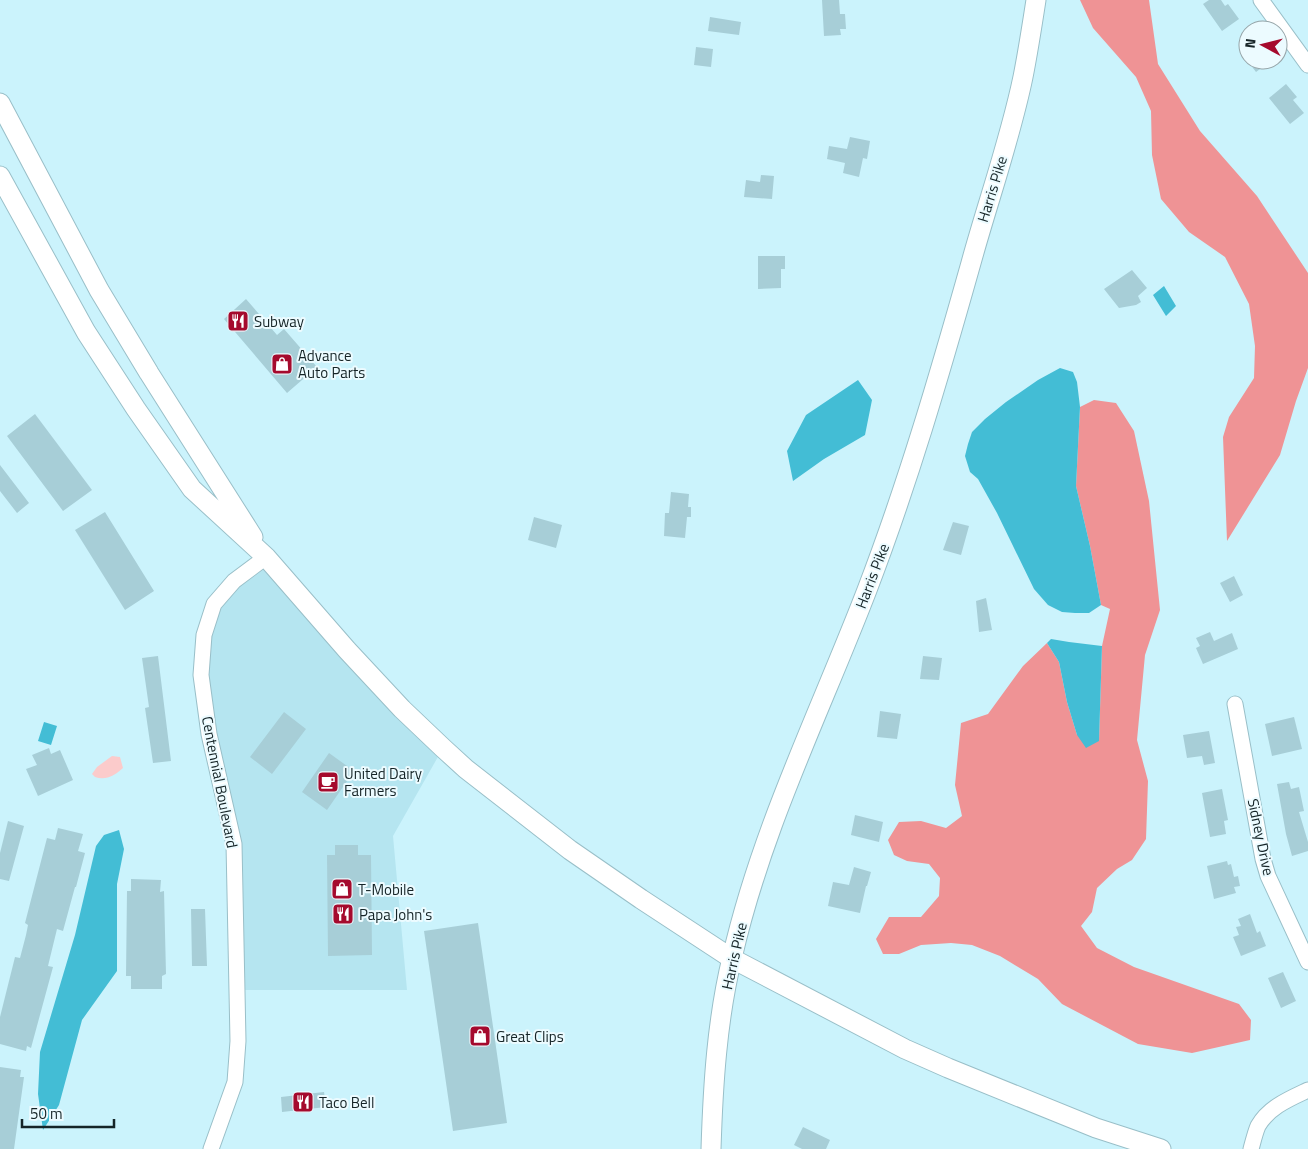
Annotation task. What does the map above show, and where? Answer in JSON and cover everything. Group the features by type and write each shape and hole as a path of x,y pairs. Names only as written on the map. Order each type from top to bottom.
{"main road":[{"name":"Harris Pike","path":"710,1149 713,1095 722,1007 732,958 770,832 866,593 899,503 1007,141 1023,78 1036,0"},
{"path":"0,104 99,290 149,373 266,557"},
{"path":"0,176 86,332 136,409 192,489 266,557 347,650 402,709 466,769 570,850 732,958 905,1049 1096,1128 1161,1149"}],"street":[{"path":"1260,0 1308,65"},
{"name":"Centennial Boulevard","path":"211,1149 235,1082 238,1041 234,844 209,734 201,675 204,634 214,604 234,581 266,557"},
{"name":"Sidney Drive","path":"1235,704 1263,858 1268,876 1308,962"},
{"path":"1251,1149 1258,1127 1267,1114 1280,1103 1308,1090"}],"shaded area":[{"path":"1080,0 1149,0 1158,64 1200,131 1257,196 1308,273 1308,368 1280,455 1227,541 1223,437 1229,417 1254,378 1255,346 1249,304 1225,257 1189,232 1161,199 1152,155 1151,111 1136,77 1093,28"},
{"path":"1094,400 1116,403 1134,431 1149,501 1160,610 1145,655 1137,740 1148,781 1146,839 1132,860 1117,869 1097,888 1092,912 1081,926 1097,948 1134,967 1239,1004 1251,1020 1250,1040 1192,1053 1138,1044 1062,1004 1038,979 1000,956 972,945 951,943 921,945 899,954 883,954 876,939 889,917 921,917 939,896 940,878 929,864 907,861 894,855 888,840 899,822 921,821 946,828 962,816 955,785 961,723 988,714 1023,666 1047,643 1059,662 1067,702 1077,735 1099,741 1102,646 1110,609 1101,605 1076,486 1080,407"},
{"path":"266,557 443,748 393,836 407,990 237,990 234,844 209,734 204,635 234,581"},
{"path":"112,756 120,757 123,768 110,777 95,777 92,774 97,767"}],"water":[{"path":"1164,286 1176,306 1166,316 1153,295"},
{"path":"1060,368 1073,372 1077,382 1080,407 1076,486 1101,605 1089,613 1062,612 1048,605 1034,589 997,513 978,479 970,472 965,456 972,432 985,419 1038,380"},
{"path":"858,380 872,400 865,435 824,459 793,481 787,451 806,415"},
{"path":"1051,639 1102,646 1099,741 1086,748 1077,735 1067,702 1059,662 1047,643"},
{"path":"44,722 57,726 51,745 38,741"},
{"path":"119,830 124,849 117,884 117,971 82,1020 59,1105 43,1130 38,1094 40,1052 75,935 96,846 104,835"}],"building":[{"path":"822,0 839,0 840,14 845,14 846,29 840,29 841,35 824,36"},
{"path":"1209,0 1221,0 1225,6 1228,4 1239,19 1222,31 1203,4"},
{"path":"710,17 741,22 739,35 708,31"},
{"path":"696,47 713,49 711,67 694,65"},
{"path":"1286,84 1297,97 1293,100 1304,113 1290,124 1269,98"},
{"path":"850,137 870,141 867,159 863,158 859,177 843,173 845,163 827,159 829,146 847,149"},
{"path":"761,175 774,176 772,199 744,197 746,180 760,182"},
{"path":"758,256 785,256 785,269 781,269 781,288 758,289"},
{"path":"1132,270 1147,288 1138,296 1141,302 1136,305 1119,308 1104,289"},
{"path":"246,299 277,335 284,329 317,367 287,393 224,319"},
{"path":"35,414 92,490 63,511 7,436"},
{"path":"0,465 29,503 17,513 0,491"},
{"path":"671,492 689,494 688,507 691,507 691,517 687,517 685,538 664,536 665,513 669,513"},
{"path":"105,512 154,591 125,610 75,530"},
{"path":"534,517 562,525 556,548 528,540"},
{"path":"953,522 969,526 961,555 943,550"},
{"path":"1234,576 1243,595 1230,602 1220,583"},
{"path":"986,598 992,630 979,632 976,601"},
{"path":"1210,632 1214,641 1232,633 1238,649 1203,664 1196,648 1200,646 1196,638"},
{"path":"158,656 171,761 153,763 145,708 149,707 142,658"},
{"path":"923,656 942,658 939,680 920,679"},
{"path":"880,711 901,714 897,739 877,737"},
{"path":"284,712 306,729 272,774 250,757"},
{"path":"1294,717 1302,749 1272,756 1265,724"},
{"path":"1209,731 1215,763 1204,765 1202,756 1187,758 1183,735"},
{"path":"49,748 51,754 60,750 73,780 38,796 26,769 37,765 32,755"},
{"name":"United Dairy Farmers","path":"329,753 354,771 327,810 302,792"},
{"path":"1289,782 1291,789 1299,787 1304,811 1299,812 1308,842 1308,851 1292,856 1277,784"},
{"path":"1222,789 1228,820 1224,821 1226,834 1210,837 1202,793"},
{"path":"855,815 883,822 879,842 851,835"},
{"path":"8,821 24,826 9,881 0,879 0,853"},
{"path":"58,828 83,834 78,851 85,853 63,931 57,929 48,966 53,967 31,1048 27,1046 26,1051 0,1044 0,1017 15,957 20,958 28,925 25,923 47,838 55,840"},
{"path":"335,845 358,845 358,855 371,855 372,955 328,956 327,855 335,855"},
{"path":"1227,861 1228,865 1231,864 1234,877 1238,876 1240,886 1234,887 1236,893 1214,899 1207,866"},
{"path":"854,867 871,872 860,913 828,906 833,882 849,885"},
{"path":"131,879 161,880 160,892 164,891 166,974 162,976 162,989 131,989 131,976 126,976 127,891 131,891"},
{"path":"191,909 205,909 207,966 192,966"},
{"path":"1250,914 1257,933 1260,931 1266,946 1241,956 1233,937 1239,935 1236,927 1241,926 1238,919"},
{"path":"478,923 507,1123 453,1131 424,931"},
{"path":"1283,972 1296,1001 1281,1008 1268,978"},
{"path":"0,1067 21,1070 20,1077 24,1077 14,1149 0,1149"},
{"name":"Taco Bell","path":"324,1092 326,1107 282,1112 281,1097"},
{"path":"803,1127 830,1140 826,1149 802,1149 794,1145"}],"place":[{"name":"Subway","path":"238,321"},
{"name":"Advance Auto Parts","path":"282,364"},
{"name":"United Dairy Farmers","path":"328,782"},
{"name":"T-Mobile","path":"342,889"},
{"name":"Papa John's","path":"343,914"},
{"name":"Great Clips","path":"480,1036"},
{"name":"Taco Bell","path":"303,1102"}]}
